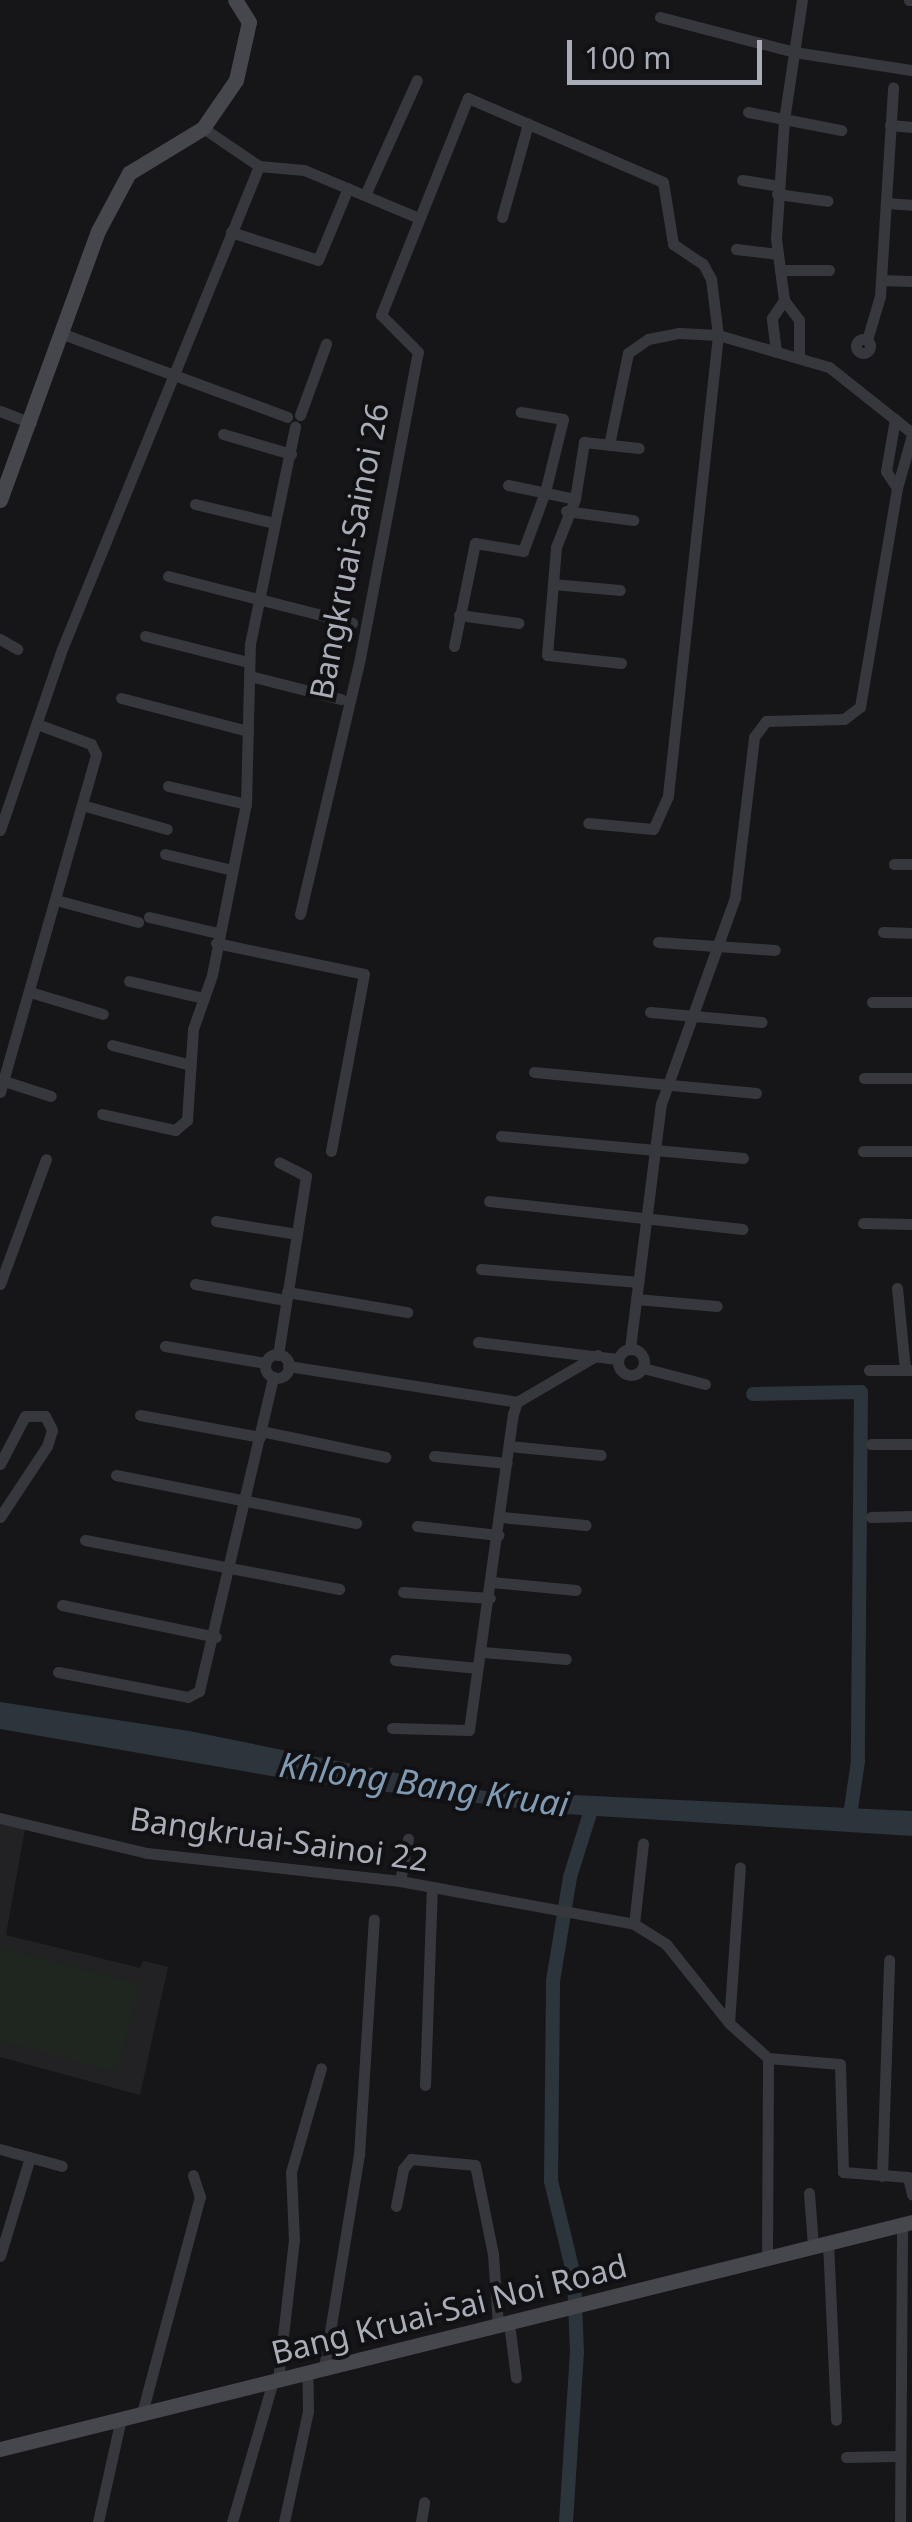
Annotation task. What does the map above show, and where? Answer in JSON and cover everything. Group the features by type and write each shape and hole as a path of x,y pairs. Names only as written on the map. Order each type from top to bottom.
{"main road":[{"path":"0,499 31,423 98,231 129,172 204,128 236,80 250,22 244,4"},
{"name":"Bang Kruai-Sai Noi Road","path":"0,2449 907,2223"}],"street":[{"path":"799,357 799,320 784,300 780,270 778,190 802,0"},
{"path":"660,17 794,52 912,70"},
{"path":"365,196 417,80"},
{"path":"848,378 859,352 869,350 881,280 893,86"},
{"name":"Bangkruai-Sainoi 26","path":"300,914 360,658 418,352 381,315 468,98 528,124"},
{"path":"748,112 840,130"},
{"path":"502,217 528,124 662,182 673,244 704,264 711,278 718,334 686,661 662,820 641,830 588,822"},
{"path":"890,125 912,127"},
{"path":"204,128 259,166 304,170 420,218"},
{"path":"0,830 169,377 259,166"},
{"path":"742,180 828,201"},
{"path":"231,232 318,260 348,188"},
{"path":"886,203 912,205"},
{"path":"736,249 778,254"},
{"path":"780,270 829,270"},
{"path":"881,280 912,280"},
{"path":"776,352 772,318 784,300"},
{"path":"62,334 169,377 294,420"},
{"path":"478,1342 617,1359 630,1348 653,1149 666,1084 735,897 758,726 776,720 844,720 860,707 896,488 905,476 912,434 848,378 799,357 718,334 663,336 628,353 609,445"},
{"path":"102,1114 180,1129 190,1104 192,1029 204,998 246,804 248,662 258,598 291,454 294,420 326,344"},
{"path":"0,411 31,423"},
{"path":"454,646 474,544 523,550 545,492 563,419 520,412"},
{"path":"896,419 886,471 896,488"},
{"path":"223,434 291,454"},
{"path":"621,663 547,655 566,510 575,500 584,442 639,448"},
{"path":"508,485 575,500"},
{"path":"195,504 274,522"},
{"path":"566,510 632,520"},
{"path":"168,576 352,622"},
{"path":"554,584 620,590"},
{"path":"459,615 518,623"},
{"path":"145,636 248,662"},
{"path":"0,639 17,649"},
{"path":"250,676 341,699"},
{"path":"122,698 248,731"},
{"path":"37,724 95,749 2,1086 50,1096"},
{"path":"168,786 246,804"},
{"path":"82,805 167,828"},
{"path":"165,854 232,870"},
{"path":"894,864 912,864"},
{"path":"56,900 364,974 331,1151"},
{"path":"883,932 912,932"},
{"path":"658,942 775,950"},
{"path":"130,981 204,998"},
{"path":"30,992 103,1014"},
{"path":"872,1002 912,1002"},
{"path":"650,1012 762,1022"},
{"path":"112,1045 191,1064"},
{"path":"534,1072 756,1093"},
{"path":"864,1078 912,1078"},
{"path":"501,1136 743,1158"},
{"path":"863,1151 912,1151"},
{"path":"0,1284 46,1159"},
{"path":"165,1346 266,1363 278,1355 306,1176 279,1162"},
{"path":"489,1201 742,1230"},
{"path":"216,1221 297,1234"},
{"path":"863,1223 912,1224"},
{"path":"481,1269 638,1282"},
{"path":"194,1284 407,1312"},
{"path":"869,1370 909,1370 898,1288"},
{"path":"636,1299 717,1306"},
{"path":"630,1348 640,1352 643,1368"},
{"path":"278,1355 288,1366 517,1402 596,1356"},
{"path":"617,1359 626,1374 643,1368 705,1384"},
{"path":"58,1672 194,1695 216,1637 261,1434 272,1378 266,1363"},
{"path":"272,1378 284,1376 288,1366"},
{"path":"392,1728 469,1730 517,1402"},
{"path":"140,1414 385,1457"},
{"path":"0,1464 26,1416 46,1416 52,1430 48,1446 0,1516"},
{"path":"872,1444 912,1444"},
{"path":"509,1446 601,1455"},
{"path":"434,1456 507,1463"},
{"path":"116,1475 356,1523"},
{"path":"871,1517 912,1516"},
{"path":"501,1517 586,1525"},
{"path":"418,1526 499,1535"},
{"path":"85,1540 339,1589"},
{"path":"492,1582 576,1590"},
{"path":"403,1592 490,1598"},
{"path":"62,1605 216,1637"},
{"path":"483,1652 566,1659"},
{"path":"395,1660 478,1668"},
{"name":"Bangkruai-Sainoi 22","path":"0,1818 181,1858 400,1881 634,1924"},
{"path":"400,1881 408,1839"},
{"path":"642,1844 634,1924 666,1944 729,2023 768,2058 840,2064 841,2166 846,2174 908,2177 912,2195"},
{"path":"729,2023 740,1868"},
{"path":"425,2085 432,1886"},
{"path":"324,2368 359,2155 374,1919"},
{"path":"882,2176 889,1960"},
{"path":"767,2257 768,2058"},
{"path":"232,2522 276,2380 294,2240 291,2172 321,2068"},
{"path":"0,2149 62,2166"},
{"path":"0,2256 30,2157"},
{"path":"396,2206 411,2159 475,2165 516,2378"},
{"path":"142,2413 200,2197 193,2175"},
{"path":"809,2193 821,2243 836,2420"},
{"path":"900,2522 898,2456 907,2223"},
{"path":"284,2522 308,2411 307,2372"},
{"path":"98,2522 121,2418"},
{"path":"846,2457 898,2456"},
{"path":"421,2522 424,2502"}],"shaded area":[{"path":"0,1822 25,1829 6,1935 140,1968 143,1961 168,1967 140,2095 0,2057"},
{"path":"0,1948 140,1984 117,2072 0,2041"}],"water":[{"name":"Khlong Bang Kruai","path":"0,1702 189,1731 485,1791 912,1811 912,1836 566,1814 306,1782 0,1729"}],"waterway":[{"path":"753,1394 861,1392 858,1761 849,1823"},
{"path":"566,2522 577,2353 574,2276 551,2181 553,1981 570,1877 592,1807"}]}
